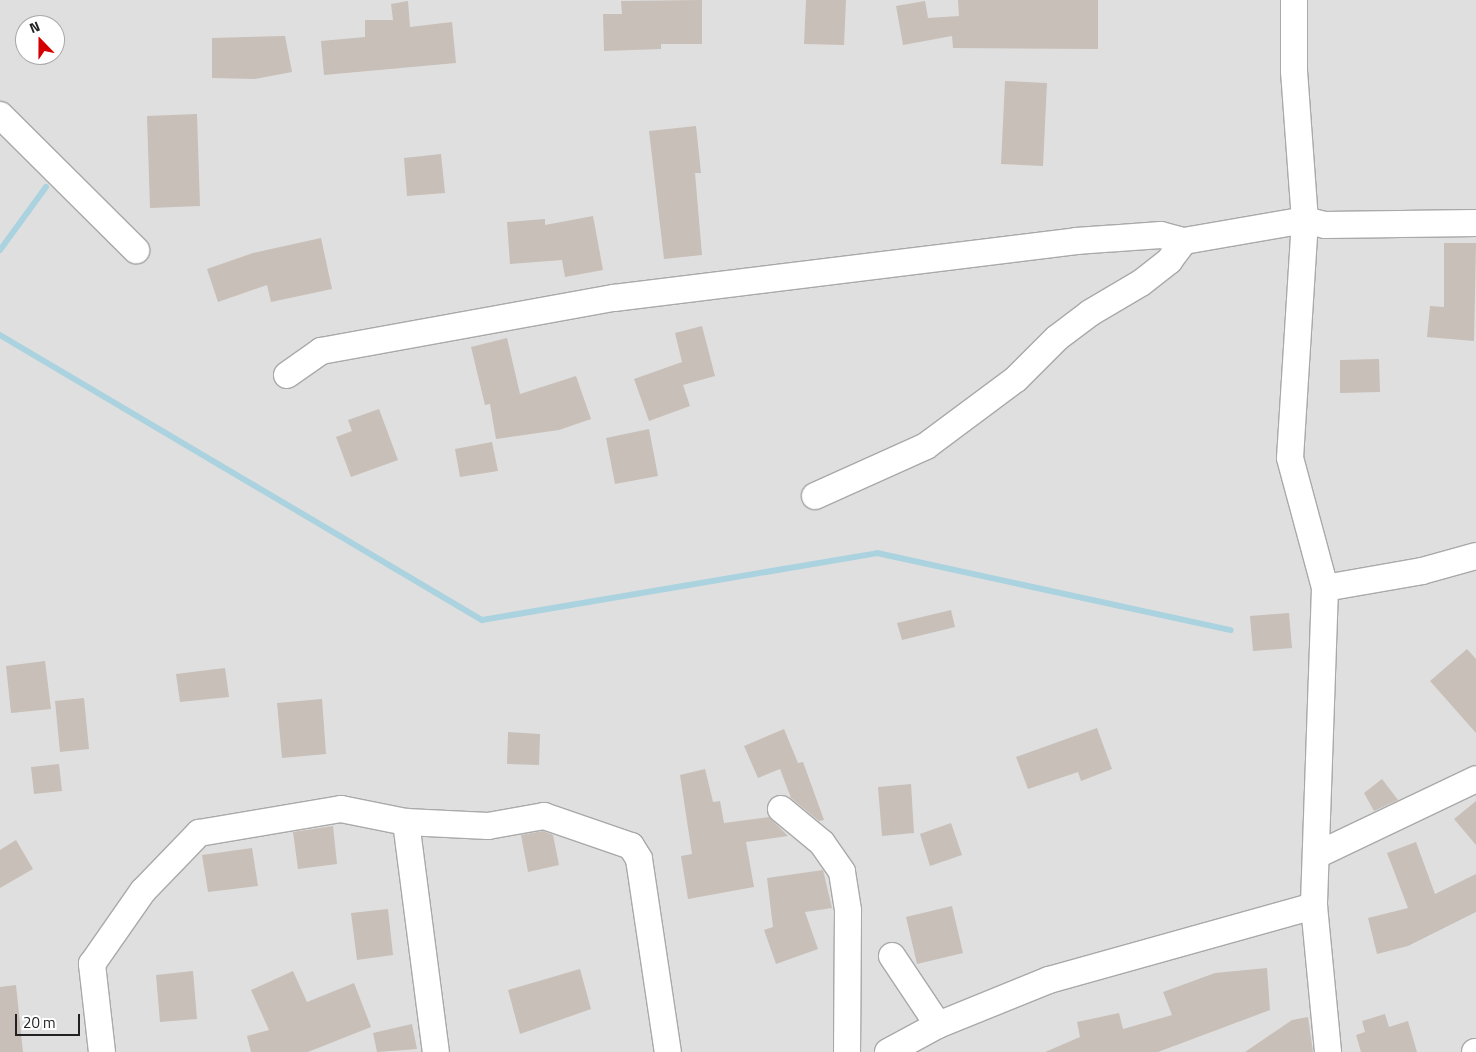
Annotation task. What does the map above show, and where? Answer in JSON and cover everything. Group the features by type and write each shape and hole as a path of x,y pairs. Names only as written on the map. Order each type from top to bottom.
{"street":[{"path":"1294,0 1294,71 1305,220 1290,458 1324,588 1314,906 1328,1052"},
{"path":"0,116 136,250"},
{"path":"287,375 320,351 614,298 1076,241 1162,235 1184,241 1305,220 1325,225 1476,223"},
{"path":"815,496 926,446 1016,379 1083,318 1141,283 1169,261 1184,241"},
{"path":"1324,588 1422,571 1476,556"},
{"path":"1317,855 1476,779"},
{"path":"102,1052 92,964 143,891 199,833 341,809 406,822 488,826 544,816 631,846 639,859 668,1052"},
{"path":"781,809 822,842 842,872 848,911 847,1052"},
{"path":"406,822 436,1052"},
{"path":"888,1052 938,1025 1049,980 1314,906"},
{"path":"892,956 938,1025"}],"shaded area":[{"path":"0,0 1476,0 1476,1052 0,1052"}],"building":[{"path":"702,0 702,44 661,44 661,49 604,51 603,14 622,14 621,1"},
{"path":"806,0 846,0 844,45 804,44"},
{"path":"958,0 1098,0 1098,49 953,48 952,36 903,45 896,6 925,1 928,18 959,16"},
{"path":"408,1 410,27 452,22 456,63 324,75 321,41 365,37 365,20 393,20 391,4"},
{"path":"285,36 292,72 255,79 212,78 212,38"},
{"path":"1005,81 1047,83 1043,166 1001,164"},
{"path":"197,114 200,206 150,208 147,116"},
{"path":"696,126 701,173 695,173 702,255 664,259 649,131"},
{"path":"441,154 445,193 407,196 404,158"},
{"path":"593,216 603,270 565,277 562,260 510,264 507,222 545,219 545,225"},
{"path":"321,238 332,289 271,302 267,285 218,302 207,269 253,253"},
{"path":"1444,243 1476,243 1474,341 1427,337 1430,306 1444,307"},
{"path":"702,326 715,376 683,385 690,406 649,421 634,379 682,362 675,333"},
{"path":"507,338 520,394 576,376 591,419 559,430 496,439 490,404 485,405 471,347"},
{"path":"1379,359 1380,392 1340,393 1340,360"},
{"path":"379,409 398,460 351,477 336,437 352,431 348,420"},
{"path":"649,429 658,476 615,484 606,438"},
{"path":"492,442 498,471 460,477 455,449"},
{"path":"951,610 955,627 902,640 897,623"},
{"path":"1289,613 1292,648 1253,651 1250,616"},
{"path":"1467,649 1476,659 1476,733 1430,681"},
{"path":"45,661 51,709 11,713 6,666"},
{"path":"225,668 229,697 180,702 176,674"},
{"path":"84,698 89,749 60,752 55,701"},
{"path":"322,699 326,754 282,758 277,703"},
{"path":"1097,728 1112,769 1081,781 1078,772 1028,789 1016,757"},
{"path":"784,729 798,763 803,762 824,820 819,821 791,798 780,769 758,778 744,746"},
{"path":"508,732 540,734 539,765 507,764"},
{"path":"59,764 62,791 34,794 31,767"},
{"path":"705,769 713,802 720,801 724,823 769,817 788,836 746,842 754,887 688,899 681,856 692,854 680,775"},
{"path":"1382,779 1398,800 1374,811 1364,793"},
{"path":"911,784 914,833 882,836 878,787"},
{"path":"1476,801 1476,845 1454,819"},
{"path":"951,823 962,855 930,866 920,834"},
{"path":"333,826 337,864 298,869 293,832"},
{"path":"543,831 553,835 559,865 528,872 521,835"},
{"path":"16,840 33,869 0,888 0,850"},
{"path":"1416,842 1435,894 1476,874 1476,912 1408,946 1377,954 1368,918 1408,908 1387,853"},
{"path":"252,848 258,886 208,892 202,855"},
{"path":"823,870 832,908 805,912 818,949 776,964 764,930 773,927 767,878"},
{"path":"952,906 963,953 917,964 906,917"},
{"path":"388,909 393,955 357,960 351,913"},
{"path":"1267,968 1270,1010 1158,1052 1045,1052 1080,1037 1077,1022 1119,1013 1123,1029 1172,1015 1163,992 1215,973"},
{"path":"580,969 591,1009 520,1034 508,990"},
{"path":"193,971 197,1019 160,1022 156,975"},
{"path":"293,971 307,1002 354,983 371,1027 308,1052 251,1052 247,1036 269,1030 251,990"},
{"path":"16,985 23,1052 0,1052 0,987"},
{"path":"1385,1014 1389,1027 1408,1021 1417,1052 1361,1052 1356,1035 1365,1032 1362,1021"},
{"path":"1308,1017 1313,1052 1245,1052 1292,1020"},
{"path":"412,1024 417,1049 377,1052 373,1033"}],"waterway":[{"path":"0,250 46,187"},
{"path":"0,335 482,620 877,553 1231,630"}]}
